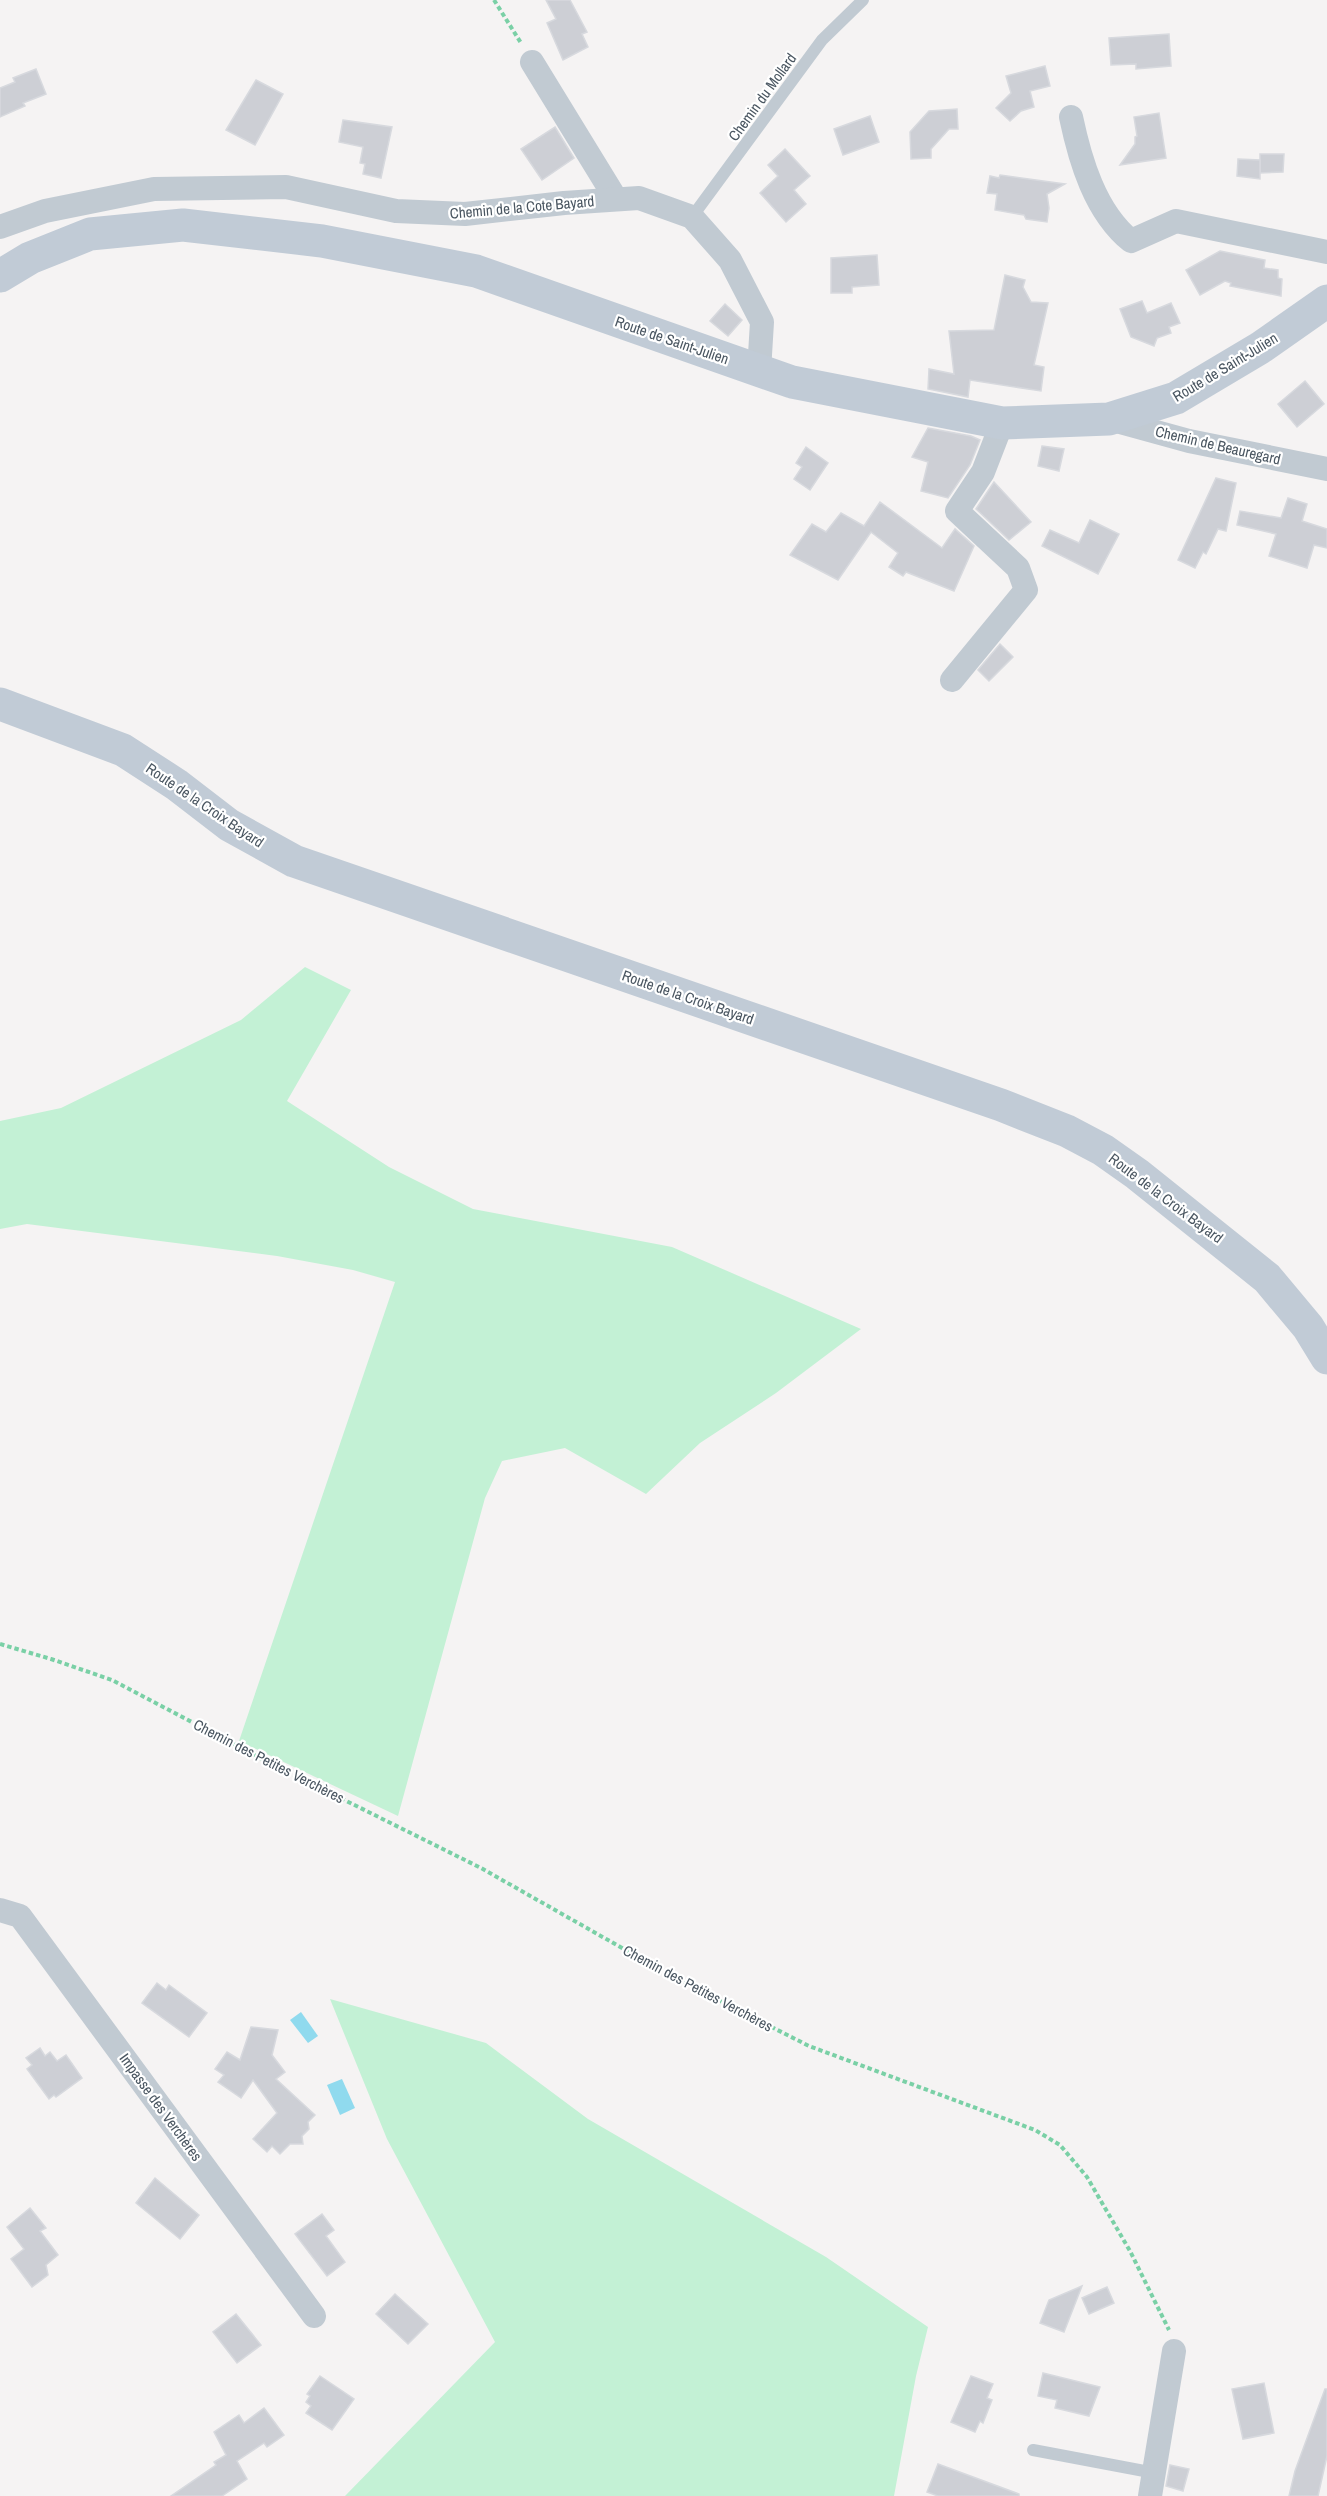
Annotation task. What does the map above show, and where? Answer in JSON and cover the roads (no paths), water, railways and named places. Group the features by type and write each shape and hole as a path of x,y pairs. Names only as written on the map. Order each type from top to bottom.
{"main road":[{"name":"Route de Saint-Julien","path":"0,276 30,258 90,234 183,225 322,241 476,271 792,382 1002,423 1109,419 1176,398 1260,348 1327,300"},
{"name":"Route de la Croix Bayard","path":"0,704 123,750 177,785 229,825 294,861 979,1097 1067,1131 1103,1150 1137,1174 1248,1261 1288,1300 1327,1358"}],"street":[{"path":"532,62 616,200"},
{"path":"1071,117 1078,155 1101,204 1116,229 1131,241 1176,221 1327,252"},
{"name":"Chemin de la Cote Bayard","path":"0,226 45,211 154,189 286,187 396,211 465,214 564,203 639,198 692,217 730,260 762,322 759,371"},
{"name":"Chemin de Beauregard","path":"1109,419 1189,441 1327,469"},
{"path":"952,680 1026,590 1018,567 957,511 982,472 1002,423"},
{"name":"Impasse des Verchères","path":"0,1910 20,1916 314,2316"},
{"path":"1153,2484 1174,2351"}],"lane":[{"name":"Chemin du Mollard","path":"692,217 822,40 863,0"},
{"path":"1033,2450 1153,2484"}],"water":[{"path":"301,2012 318,2036 308,2043 290,2020"},
{"path":"342,2079 355,2108 340,2115 327,2085"}]}
